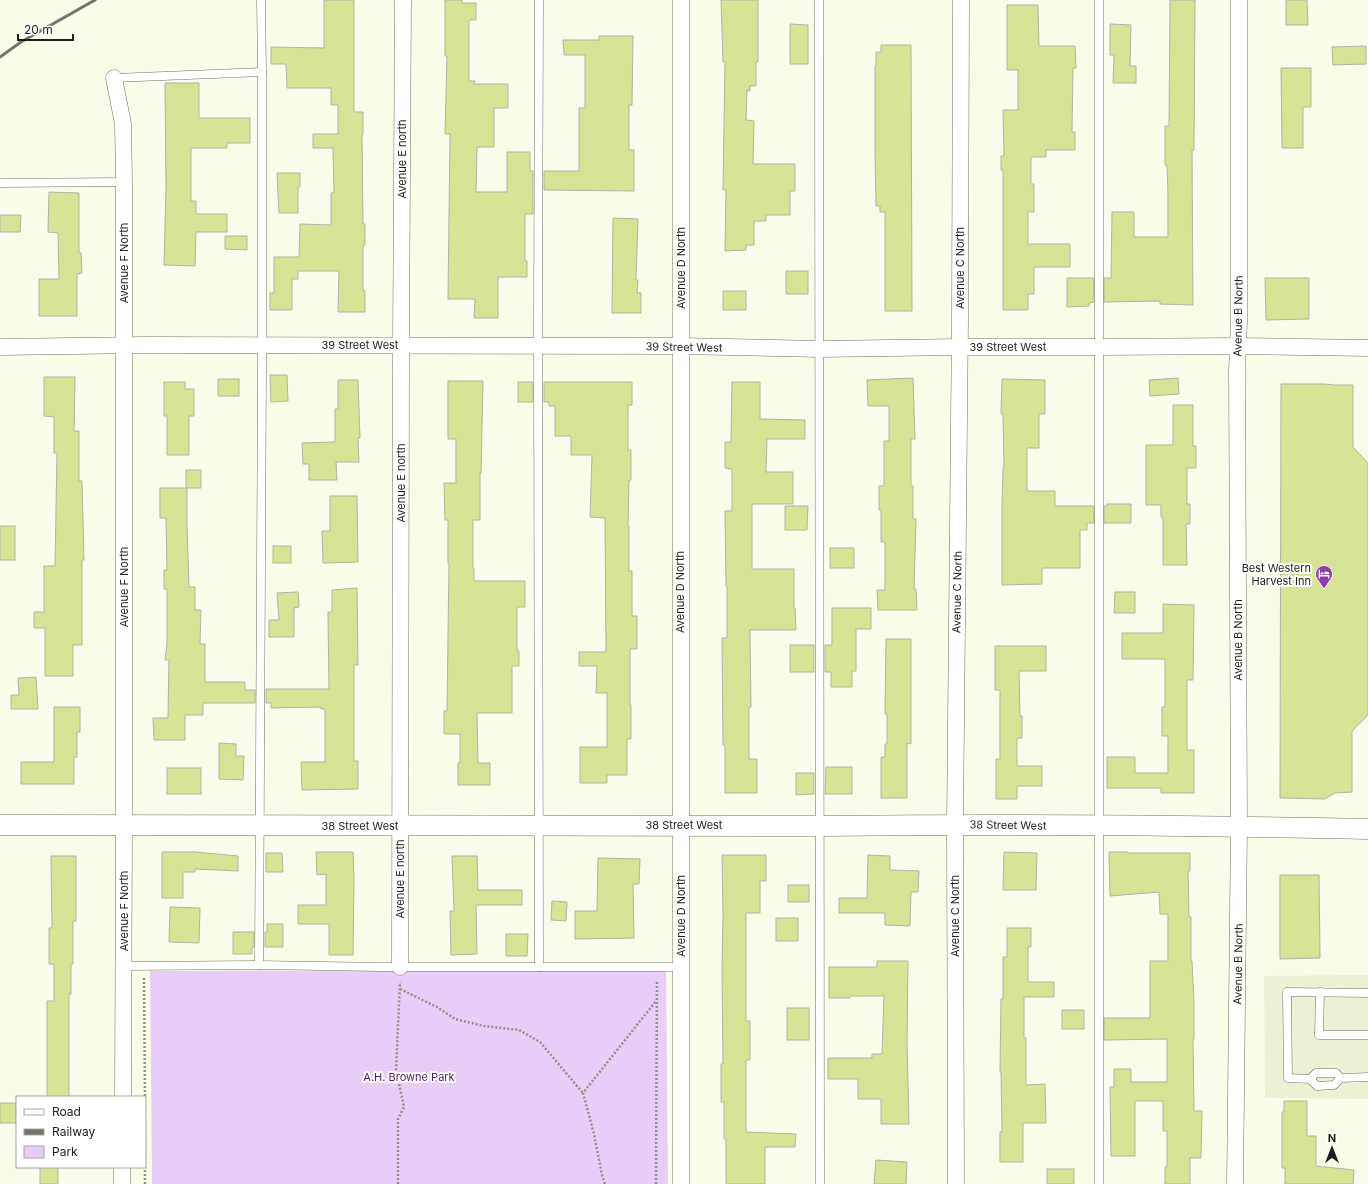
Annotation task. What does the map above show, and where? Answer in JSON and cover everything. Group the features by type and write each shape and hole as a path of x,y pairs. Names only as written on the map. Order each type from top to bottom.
{"street":[{"name":"Avenue E north","path":"400,967 403,0"},
{"name":"Avenue D North","path":"681,0 681,1184"},
{"name":"Avenue C North","path":"956,1184 955,824 960,347 961,0"},
{"name":"Avenue B North","path":"1235,1184 1239,826 1237,371 1239,0"},
{"name":"Avenue F North","path":"114,78 123,124 124,182 123,1096"},
{"name":"39 Street West","path":"0,347 124,345 401,345 680,346 820,349 1238,346 1368,348"},
{"name":"38 Street West","path":"0,825 819,826 955,824 1239,826 1368,829"},
{"path":"122,1168 122,1184"}],"lane":[{"path":"259,965 262,346 261,0"},
{"path":"539,0 539,967"},
{"path":"819,0 820,1184"},
{"path":"1099,0 1099,1184"},
{"path":"114,78 262,72"},
{"path":"0,183 124,182"},
{"path":"124,966 259,965 400,967 681,967"},
{"path":"1368,993 1288,992 1288,1078 1310,1079 1317,1086 1334,1085 1341,1078 1368,1077"},
{"path":"1320,992 1319,1035 1368,1035"},
{"path":"1310,1079 1316,1073 1336,1073 1341,1078"}],"path":[{"path":"144,965 145,1096"},
{"path":"398,1184 398,1119 404,1107 396,1070 400,967"},
{"path":"656,1184 657,968"},
{"path":"400,989 437,1007 455,1019 484,1026 519,1030 540,1042 583,1093 605,1184"},
{"path":"583,1093 657,1000"},
{"path":"145,1168 145,1184"}],"shaded area":[{"path":"1368,975 1368,1099 1265,1098 1264,976"}],"green space":[{"name":"A.H. Browne Park","path":"666,970 668,1184 152,1184 150,971"}],"building":[{"path":"324,0 354,0 354,112 363,112 363,224 365,224 365,245 363,245 363,291 365,291 365,312 338,312 339,271 298,271 298,279 292,279 292,310 270,310 270,293 274,293 274,257 299,257 300,224 331,225 331,193 334,193 333,148 313,148 313,134 338,134 338,105 331,105 331,88 287,88 286,64 271,64 271,47 324,48"},
{"path":"445,0 462,0 462,3 476,3 476,20 469,20 469,81 475,81 474,84 508,84 508,108 494,108 494,147 477,147 476,192 507,192 507,152 530,152 530,171 533,171 533,214 525,214 525,261 527,261 527,277 498,277 498,318 474,318 475,299 448,299 450,134 445,134 447,56 445,56"},
{"path":"721,0 758,0 758,62 756,62 756,86 750,86 750,91 747,90 746,120 754,121 753,164 795,164 795,191 790,191 790,215 766,215 766,221 754,221 754,245 746,245 746,250 725,251 726,190 723,190 725,62 723,62"},
{"path":"1170,0 1195,0 1194,150 1192,150 1193,305 1160,304 1160,301 1104,302 1104,278 1111,278 1112,212 1134,212 1134,237 1168,237 1165,126 1169,126"},
{"path":"1286,0 1307,0 1308,25 1286,25"},
{"path":"1007,5 1038,5 1039,46 1075,46 1076,68 1073,68 1072,132 1075,132 1075,150 1046,150 1046,157 1031,157 1031,184 1034,184 1034,212 1028,212 1028,244 1070,244 1070,267 1034,267 1034,294 1028,294 1028,310 1003,310 1003,170 1001,170 1001,156 1004,156 1003,110 1018,110 1018,70 1007,70"},
{"path":"790,24 808,25 808,64 790,64"},
{"path":"1110,24 1131,25 1130,66 1136,66 1136,83 1113,83 1114,55 1110,55"},
{"path":"599,36 633,36 632,105 629,105 629,150 634,150 634,191 544,190 544,171 579,171 579,108 585,108 585,55 564,55 563,40 599,40"},
{"path":"881,45 911,45 912,311 885,311 885,212 880,212 880,206 876,206 875,152 875,66 876,52 881,52"},
{"path":"1366,46 1366,64 1333,65 1332,47"},
{"path":"1281,68 1311,68 1311,107 1303,107 1303,148 1282,148"},
{"path":"165,83 199,83 199,118 250,118 250,143 227,143 227,148 191,148 191,201 196,201 196,214 227,214 227,232 196,232 195,266 164,265 166,189"},
{"path":"277,173 300,173 300,187 298,187 298,213 279,213"},
{"path":"49,192 79,193 79,253 81,253 82,273 77,274 77,316 39,316 39,279 59,279 58,233 48,232"},
{"path":"0,215 21,215 20,232 0,232"},
{"path":"613,218 638,219 636,280 638,280 637,293 641,293 641,313 612,313"},
{"path":"225,236 247,236 247,250 225,249"},
{"path":"786,271 808,271 808,294 786,294"},
{"path":"1067,278 1094,278 1094,302 1089,303 1089,306 1067,307"},
{"path":"1265,278 1309,278 1309,319 1266,320"},
{"path":"723,291 746,291 746,310 723,310"},
{"path":"270,375 287,375 288,401 271,402"},
{"path":"44,377 75,377 74,431 79,431 79,481 82,481 84,560 82,560 82,645 73,645 73,676 45,676 45,628 34,628 34,612 44,612 44,566 55,566 57,453 54,453 54,417 44,416"},
{"path":"913,378 915,439 911,439 911,486 913,486 913,519 916,519 914,589 916,589 917,610 878,610 877,590 885,590 885,542 881,542 879,486 884,486 884,441 889,441 889,406 868,406 867,380"},
{"path":"1178,378 1179,394 1150,396 1149,380"},
{"path":"218,379 239,379 239,396 218,396"},
{"path":"1002,379 1045,380 1045,414 1039,414 1039,448 1027,448 1027,491 1055,491 1055,506 1094,506 1094,523 1087,523 1087,530 1080,530 1080,568 1042,568 1042,584 1002,585 1002,505 1004,468 1003,414 1001,414"},
{"path":"338,380 358,380 360,438 358,438 359,462 336,462 337,480 309,480 309,464 303,464 302,443 335,442 335,409 338,409"},
{"path":"448,381 483,381 480,520 473,520 474,581 525,581 525,607 517,607 517,651 519,651 519,666 512,666 512,713 477,713 478,763 490,763 490,785 458,785 460,734 444,734 444,711 447,711 449,563 448,520 445,520 444,483 456,483 456,439 448,439"},
{"path":"164,382 185,382 185,389 194,389 194,416 189,416 189,455 167,455 167,416 164,416"},
{"path":"518,382 533,382 533,402 518,402"},
{"path":"544,382 632,382 632,405 628,405 628,450 631,450 631,480 629,480 628,526 629,571 632,571 632,616 637,616 637,649 630,649 631,739 627,739 627,775 607,775 607,783 580,783 580,747 607,747 607,693 596,693 597,666 579,666 579,652 606,652 605,518 590,517 592,455 571,455 571,436 555,436 555,406 549,406 549,402 544,402"},
{"path":"732,382 760,382 760,419 805,420 805,439 767,439 766,472 793,472 793,504 752,504 752,569 794,569 794,608 796,630 750,630 751,707 749,707 749,759 757,759 757,793 725,793 722,638 727,638 725,511 732,511 732,469 725,468 725,442 731,442"},
{"name":"Best Western Harvest Inn","path":"1281,384 1353,385 1353,447 1368,463 1368,715 1352,731 1352,792 1335,793 1325,799 1280,798"},
{"path":"1173,405 1193,405 1193,446 1196,446 1196,468 1187,468 1187,504 1190,504 1190,524 1186,524 1187,565 1163,565 1163,517 1161,517 1161,505 1146,505 1146,445 1173,445"},
{"path":"186,470 201,470 201,488 187,488 187,527 189,587 195,587 195,610 201,610 200,644 205,644 205,682 245,682 245,690 255,690 255,703 203,703 203,715 185,715 185,740 154,740 153,718 168,718 169,660 165,660 167,643 167,589 164,589 164,570 167,570 166,518 160,518 160,488 186,488"},
{"path":"330,496 357,496 358,562 323,563 322,531 330,531"},
{"path":"1107,504 1131,504 1131,523 1104,523 1104,506 1107,506"},
{"path":"785,506 808,506 807,530 785,530"},
{"path":"0,526 15,526 15,560 0,560"},
{"path":"273,546 291,546 291,563 273,563"},
{"path":"830,548 854,548 854,568 830,568"},
{"path":"357,588 358,665 354,665 354,761 358,761 358,789 302,790 301,762 325,762 325,709 321,709 321,707 271,708 271,703 266,703 266,689 329,689 328,612 332,612 332,590"},
{"path":"298,592 299,607 294,608 294,637 269,637 269,620 279,620 277,593"},
{"path":"1115,592 1135,592 1135,613 1114,613"},
{"path":"1163,604 1194,605 1193,680 1187,680 1187,750 1194,750 1194,793 1161,793 1161,788 1107,788 1107,757 1135,757 1135,773 1168,773 1168,736 1162,736 1162,707 1165,707 1165,659 1122,659 1122,633 1163,633"},
{"path":"832,608 871,608 871,629 856,629 856,671 852,671 852,687 831,687 831,672 825,672 825,645 832,645"},
{"path":"886,639 911,639 911,744 907,743 907,798 881,798 881,757 885,757 885,744 887,744 887,714 885,714"},
{"path":"790,645 814,645 814,672 790,672"},
{"path":"995,646 1046,646 1046,671 1019,671 1022,738 1017,738 1017,766 1042,766 1042,786 1017,786 1017,799 996,799 996,759 1000,759 1000,690 995,690"},
{"path":"36,677 38,709 11,709 11,695 19,695 18,678"},
{"path":"54,707 80,707 80,732 77,732 77,757 74,757 74,784 21,784 21,762 54,762"},
{"path":"219,743 236,744 236,756 244,756 243,780 219,779"},
{"path":"826,767 852,767 852,794 825,794"},
{"path":"167,768 201,768 201,794 167,794"},
{"path":"796,773 814,773 814,794 796,795"},
{"path":"162,852 195,852 238,856 238,871 195,869 195,872 183,872 183,898 162,898"},
{"path":"316,852 353,852 353,955 329,955 329,924 298,924 298,905 326,905 326,874 317,875"},
{"path":"1004,852 1037,853 1036,890 1003,890"},
{"path":"1109,852 1190,853 1190,871 1188,871 1194,1003 1194,1111 1202,1111 1201,1158 1190,1158 1190,1184 1165,1184 1165,1167 1167,1167 1167,1131 1163,1131 1163,1101 1135,1101 1135,1156 1111,1156 1110,1087 1114,1087 1114,1069 1131,1069 1131,1082 1167,1082 1167,1039 1104,1040 1104,1018 1150,1018 1150,961 1168,961 1168,914 1160,914 1159,892 1110,896"},
{"path":"266,853 282,853 283,872 266,872"},
{"path":"722,855 766,855 766,881 760,881 760,913 746,913 746,1021 750,1021 750,1060 746,1060 746,1132 796,1134 795,1147 765,1147 765,1184 726,1184 724,1102 721,1102 721,1064 723,1064"},
{"path":"868,855 890,856 890,870 919,871 918,892 911,892 910,926 885,925 885,913 839,913 839,898 867,898"},
{"path":"51,856 76,856 76,921 73,921 73,964 71,964 71,994 69,994 69,1096 47,1096 47,1001 54,1001 54,964 49,964 49,928 52,928"},
{"path":"452,856 477,856 478,890 522,890 522,905 476,905 477,954 451,955 450,911 454,911"},
{"path":"598,858 640,859 639,884 633,884 634,938 575,939 575,911 597,911"},
{"path":"1280,875 1319,875 1320,958 1280,959"},
{"path":"788,885 809,885 809,902 788,902"},
{"path":"552,901 567,902 566,921 551,920"},
{"path":"170,907 200,908 199,943 169,942"},
{"path":"776,918 798,918 798,941 776,941"},
{"path":"267,924 283,924 283,947 265,947 265,932 267,932"},
{"path":"1007,928 1031,928 1031,947 1028,947 1028,982 1054,982 1054,997 1024,997 1026,1085 1045,1084 1046,1123 1023,1123 1023,1162 1000,1162 1000,1132 1002,1132 1000,1072 1001,999 1003,999 1003,957 1007,957"},
{"path":"233,932 254,932 254,947 252,947 252,954 233,954"},
{"path":"506,934 528,934 527,956 506,956"},
{"path":"877,961 908,961 907,1043 909,1124 881,1124 881,1099 858,1099 858,1079 828,1079 828,1058 872,1058 872,1054 882,1054 884,996 850,996 850,998 829,998 829,967 877,967"},
{"path":"787,1008 809,1008 809,1040 787,1040"},
{"path":"1062,1010 1084,1010 1084,1029 1062,1029"},
{"path":"1284,1101 1307,1101 1307,1136 1316,1136 1316,1166 1354,1170 1353,1184 1285,1184 1285,1168 1282,1168 1282,1112 1284,1112"},
{"path":"0,1103 16,1103 16,1123 0,1123"},
{"path":"876,1160 907,1162 906,1184 874,1184"},
{"path":"40,1168 58,1168 58,1184 40,1184"},
{"path":"1047,1169 1074,1169 1074,1184 1047,1184"}],"railway":[{"path":"0,57 21,42 95,0"}],"place":[{"name":"Best Western Harvest Inn","path":"1324,589"}]}
